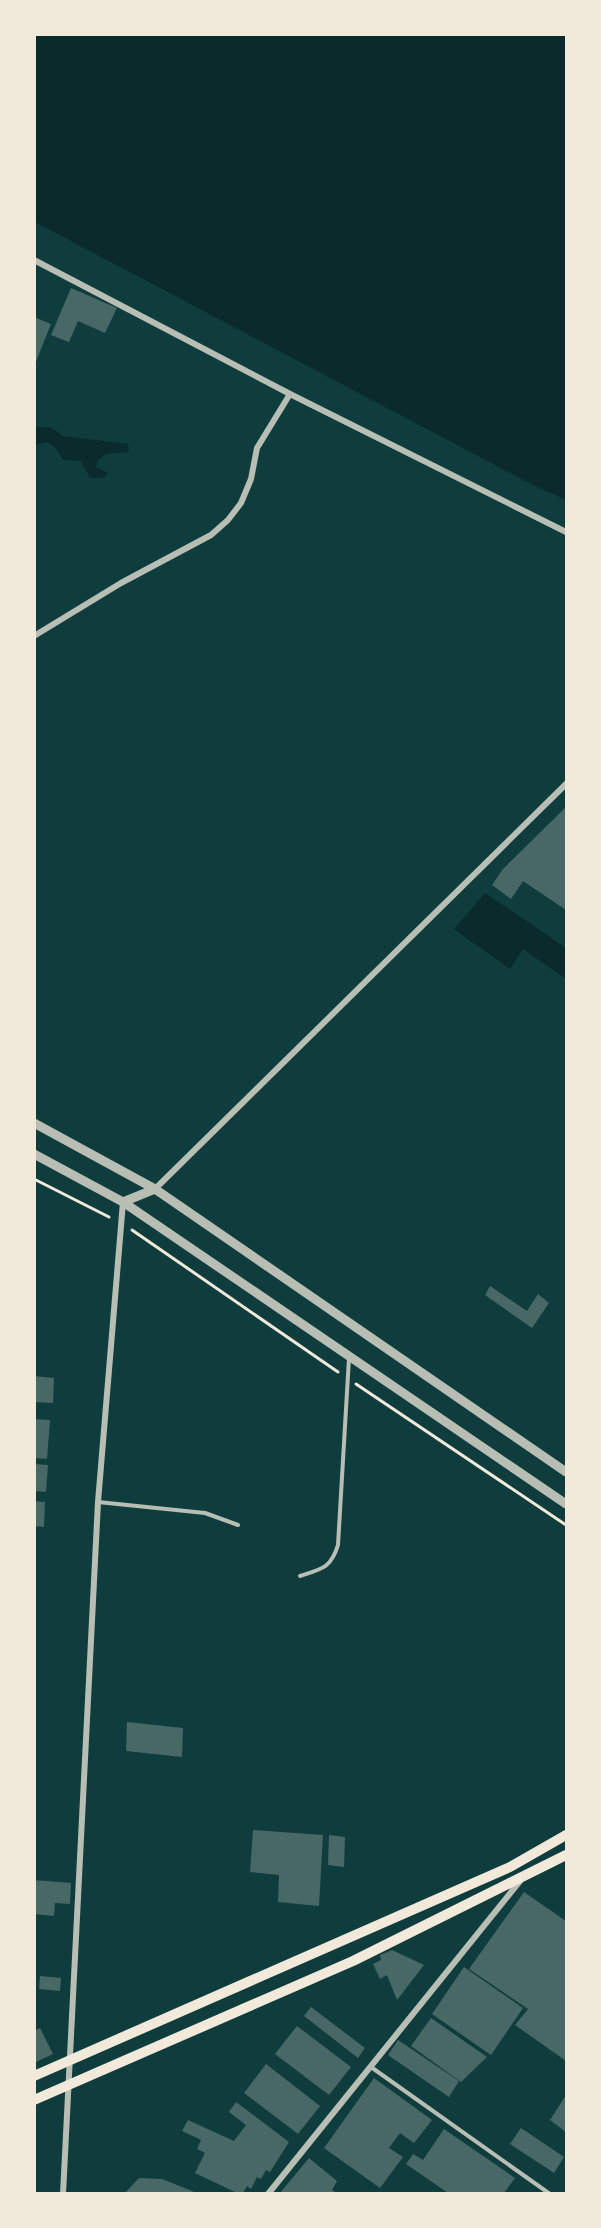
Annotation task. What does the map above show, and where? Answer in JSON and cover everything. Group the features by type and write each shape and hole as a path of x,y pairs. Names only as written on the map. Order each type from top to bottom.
{"main road":[{"path":"34,2076 510,1867 567,1835"},
{"path":"34,2100 353,1961 567,1855"}],"street":[{"path":"35,261 290,394 567,532"},
{"path":"34,636 121,583 211,536 228,520 240,503 251,479 257,448 290,394"},
{"path":"123,1202 155,1189 567,784"},
{"path":"34,1123 155,1189 567,1472"},
{"path":"34,1154 123,1202 567,1504"},
{"path":"63,2193 98,1502 123,1202"},
{"path":"268,2193 524,1877"}],"lane":[{"path":"300,1576 322,1569 333,1560 338,1545 349,1357"},
{"path":"98,1502 205,1513 238,1525"},
{"path":"370,2067 550,2193"}],"path":[{"path":"34,1179 110,1217"}],"water":[{"path":"34,35 566,35 566,500 531,484 35,222"},
{"path":"35,427 50,427 63,436 128,444 129,452 106,454 98,460 96,467 108,473 104,478 90,478 81,461 63,460 56,448 47,442 35,445"},
{"path":"485,893 566,948 566,979 523,949 510,969 454,929"}],"building":[{"path":"71,288 117,308 105,333 78,321 69,342 51,335"},
{"path":"34,317 51,324 35,364 34,364"},
{"path":"566,807 566,910 523,881 511,899 492,885 503,869"},
{"path":"490,1286 527,1311 538,1294 549,1303 532,1328 485,1295"},
{"path":"34,1376 54,1378 53,1403 34,1402"},
{"path":"34,1419 50,1420 47,1459 34,1458"},
{"path":"34,1464 48,1465 46,1492 34,1491"},
{"path":"34,1501 45,1502 44,1527 34,1526"},
{"path":"127,1722 183,1728 182,1757 126,1751"},
{"path":"253,1830 323,1835 319,1906 278,1902 279,1875 250,1872"},
{"path":"329,1835 345,1837 344,1867 328,1865"},
{"path":"34,1880 71,1883 70,1904 55,1903 54,1916 34,1914"},
{"path":"524,1892 566,1921 566,2061 515,2025 528,2009 469,1969"},
{"path":"392,1950 424,1965 397,2000 387,1975 380,1979 373,1964 381,1960 380,1955"},
{"path":"464,1967 523,2008 491,2055 432,2014"},
{"path":"40,1976 61,1978 60,1991 39,1989"},
{"path":"311,2007 365,2048 358,2058 304,2016"},
{"path":"431,2018 487,2057 461,2082 411,2046"},
{"path":"297,2026 351,2067 329,2095 275,2054"},
{"path":"34,2027 36,2030 40,2028 53,2054 34,2063"},
{"path":"398,2040 459,2081 449,2097 388,2055"},
{"path":"266,2064 320,2106 298,2134 244,2093"},
{"path":"374,2078 432,2120 414,2143 400,2133 389,2148 403,2157 380,2188 324,2148"},
{"path":"566,2095 566,2132 550,2120"},
{"path":"236,2102 289,2142 270,2172 266,2170 261,2179 257,2177 251,2189 247,2186 243,2193 237,2193 195,2173 205,2153 197,2149 201,2140 182,2131 188,2120 234,2141 246,2125 229,2112"},
{"path":"521,2128 564,2157 554,2173 510,2144"},
{"path":"444,2129 515,2178 504,2193 448,2193 406,2164 413,2154 423,2160"},
{"path":"309,2158 337,2181 332,2190 337,2193 280,2193"},
{"path":"139,2178 162,2179 197,2193 125,2193"}]}
